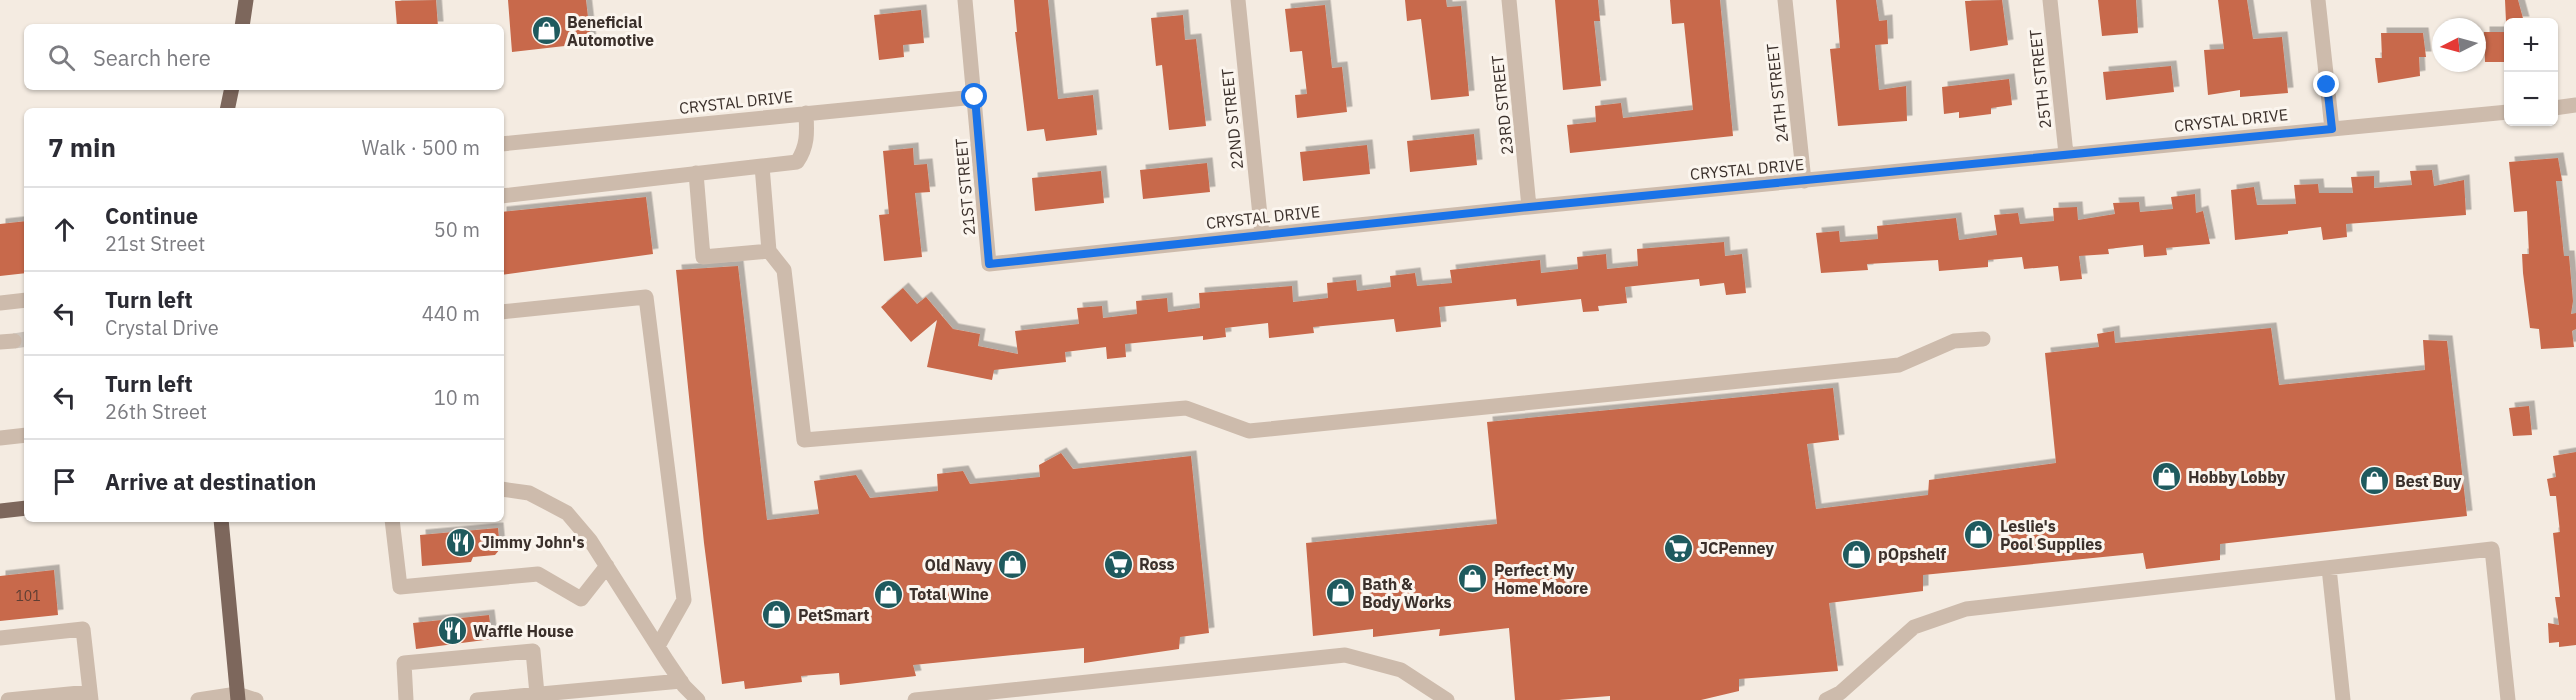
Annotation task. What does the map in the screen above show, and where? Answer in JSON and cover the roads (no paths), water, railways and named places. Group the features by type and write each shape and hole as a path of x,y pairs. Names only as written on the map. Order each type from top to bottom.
{"main road":[{"path":"242,24 246,0"},
{"path":"228,108 231,90"},
{"path":"0,511 24,508"},
{"path":"221,522 237,697"}],"street":[{"name":"21ST STREET","path":"965,0 989,264"},
{"name":"22ND STREET","path":"1238,0 1262,235"},
{"name":"23RD STREET","path":"1509,0 1529,207"},
{"name":"24TH STREET","path":"1785,0 1804,181"},
{"name":"25TH STREET","path":"2050,0 2066,154"},
{"path":"2318,0 2332,129"},
{"name":"CRYSTAL DRIVE","path":"504,144 975,97"},
{"path":"2558,107 2576,105"},
{"name":"CRYSTAL DRIVE","path":"989,264 1529,207 2504,112"},
{"path":"504,196 797,162 805,150 806,113"},
{"path":"762,166 769,251 784,270 804,440 1186,408 1249,431 1899,365 1954,341 1983,339"},
{"path":"696,173 703,257 769,251"},
{"path":"504,312 646,297 684,600 658,646"},
{"path":"0,303 24,300"},
{"path":"0,438 24,435"},
{"path":"504,489 530,493 567,513 590,540 681,681 698,700"},
{"path":"392,522 400,587 538,574 581,599 607,566"},
{"path":"1826,700 1840,693 1914,627 1966,609 2492,549 2508,700"},
{"path":"2329,568 2343,700"},
{"path":"0,638 83,629 91,696 8,700"},
{"path":"406,700 404,663 533,651 546,696"},
{"path":"915,700 1346,655 1401,670 1447,700"},
{"path":"477,700 631,693 681,681"},
{"path":"198,700 237,697 256,700"}],"tunnel":[{"path":"14,341 24,339"}],"place":[{"name":"Beneficial Automotive","path":"546,31"},
{"name":"Hobby Lobby","path":"2167,477"},
{"name":"Best Buy","path":"2374,481"},
{"name":"Leslie's Pool Supplies","path":"1979,535"},
{"name":"Jimmy John's","path":"460,542"},
{"name":"JCPenney","path":"1678,548"},
{"name":"pOpshelf","path":"1857,554"},
{"name":"Ross","path":"1118,564"},
{"name":"Old Navy","path":"1013,565"},
{"name":"Perfect My Home Moore","path":"1473,579"},
{"name":"Bath & Body Works","path":"1341,593"},
{"name":"Total Wine","path":"888,594"},
{"name":"PetSmart","path":"777,615"},
{"name":"Waffle House","path":"452,631"}]}
